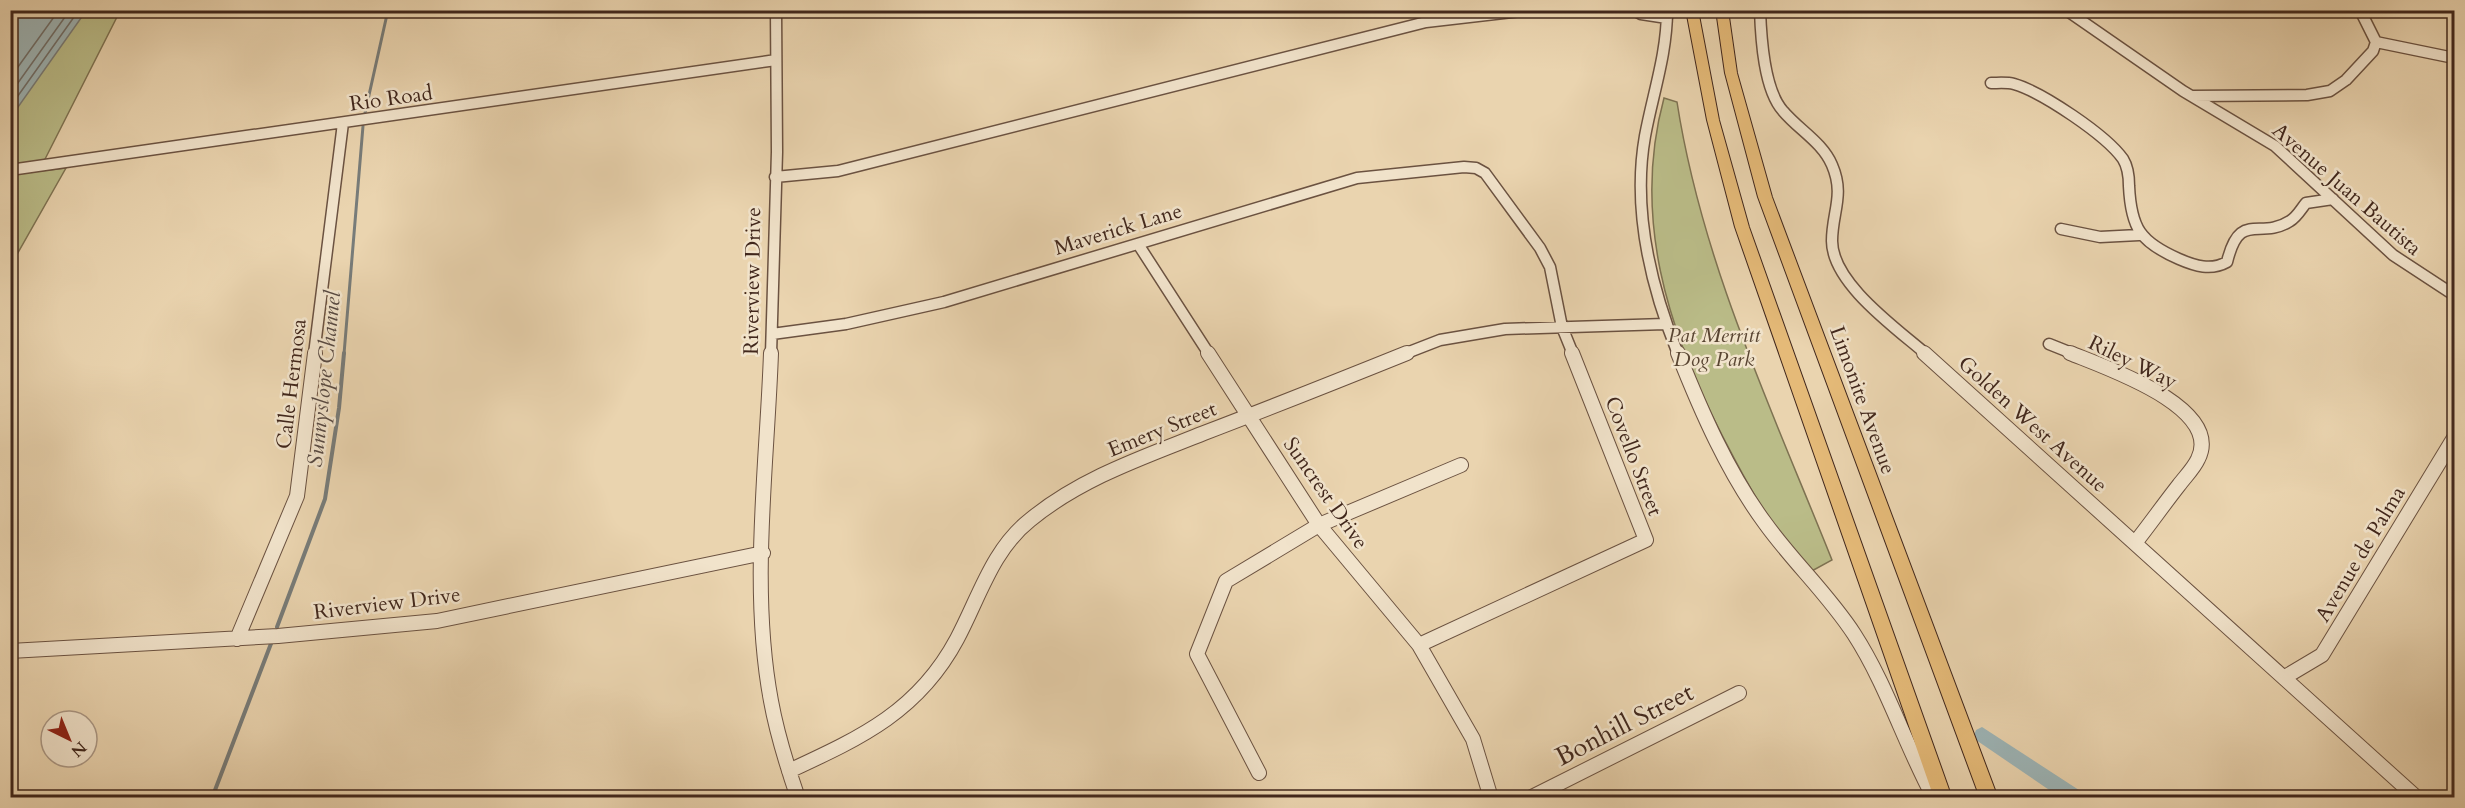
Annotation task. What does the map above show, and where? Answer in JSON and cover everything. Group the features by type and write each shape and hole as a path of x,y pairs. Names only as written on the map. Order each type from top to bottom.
{"main road":[{"path":"1692,10 1711,115 1742,227 1943,798"},
{"name":"Limonite Avenue","path":"1722,10 1731,73 1765,197 1989,798"}],"street":[{"name":"Riverview Drive","path":"776,10 772,334 763,553 765,664 770,703 782,753 798,798"},
{"path":"775,177 838,171 872,163 1426,22 1531,10"},
{"path":"1634,10 1641,14 1667,14 1662,72 1645,137 1642,170 1645,234 1665,324 1701,407 1741,485 1784,549 1854,635 1875,672 1917,770 1934,798"},
{"name":"Golden West Avenue","path":"1760,10 1761,31 1775,100 1819,144 1835,171 1839,202 1830,233 1830,245 1839,272 1864,299 2417,798"},
{"name":"Avenue Juan Bautista","path":"2066,10 2192,96 2275,146 2404,264 2454,295"},
{"path":"2192,96 2307,95 2330,91 2346,80 2373,51 2376,42 2360,10"},
{"path":"2376,42 2454,58"},
{"name":"Rio Road","path":"10,170 776,60"},
{"path":"1991,82 2014,84 2043,99 2109,144 2122,158 2129,174 2130,213 2133,226 2139,235 2170,255 2192,265 2218,268 2227,262 2233,238 2241,232 2254,227 2280,225 2291,220 2306,203 2333,199"},
{"name":"Calle Hermosa","path":"237,639 297,496 349,122"},
{"name":"Maverick Lane","path":"772,334 896,314 944,302 1357,178 1453,168 1476,168"},
{"name":"Covello Street","path":"1419,645 1646,540 1562,327 1550,267 1540,248 1485,174 1476,168"},
{"path":"2061,229 2092,238 2110,239 2139,235"},
{"name":"Suncrest Drive","path":"1138,244 1319,525 1419,645 1473,739 1491,798"},
{"name":"Emery Street","path":"789,771 855,740 882,724 907,704 942,664 957,639 989,572 1004,548 1028,521 1049,504 1097,477 1440,340 1505,329 1665,324"},
{"name":"Riley Way","path":"2049,344 2176,404 2197,423 2203,446 2198,460 2135,543"},
{"name":"Avenue de Palma","path":"2285,677 2322,655 2454,438"},
{"path":"1259,773 1197,654 1226,581 1319,525 1461,465"},
{"name":"Riverview Drive","path":"10,651 289,636 437,621 763,553"},
{"name":"Bonhill Street","path":"1530,798 1739,693"}],"green space":[{"path":"11,11 120,11 39,171 66,168 11,265"},
{"name":"Pat Merritt Dog Park","path":"1664,98 1677,102 1688,162 1721,278 1763,392 1832,560 1810,572 1769,518 1737,463 1702,395 1671,313 1660,271 1654,229 1652,186 1655,142"}],"water":[{"path":"10,11 86,11 11,117"}],"waterway":[{"name":"Sunnyslope Channel","path":"365,113 388,10"},
{"name":"Sunnyslope Channel","path":"344,354 363,126"},
{"name":"Sunnyslope Channel","path":"277,627 325,499 339,408 344,353"},
{"name":"Sunnyslope Channel","path":"212,798 272,641"},
{"path":"1982,735 2076,798"}]}
